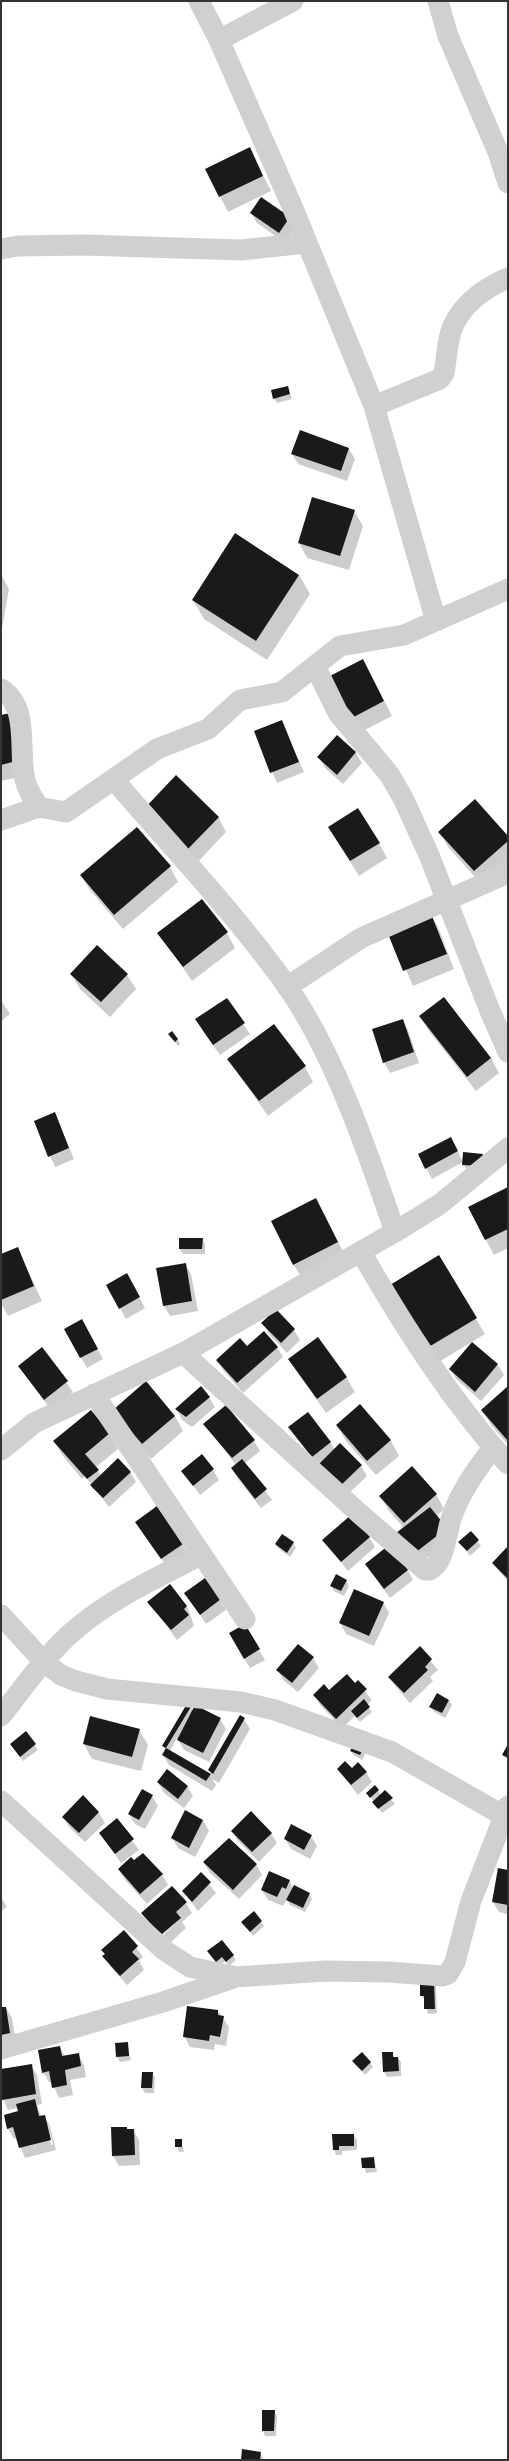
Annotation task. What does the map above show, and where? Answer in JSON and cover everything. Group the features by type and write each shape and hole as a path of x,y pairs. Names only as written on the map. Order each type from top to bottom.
{"street":[{"path":"199,1 220,40 374,406 436,621"},
{"path":"220,40 293,1"},
{"path":"438,1 448,36 498,152 508,183"},
{"path":"1,249 18,246 85,245 241,250 306,243"},
{"path":"374,406 440,379 444,373 454,324 464,309 478,295 508,278"},
{"path":"1,820 39,807 66,812 157,749 208,729 240,700 282,692 340,646 404,635 508,589"},
{"path":"315,666 338,713 389,774 403,798 429,855 445,899 508,1052"},
{"path":"1,689 8,693 17,709 21,727 24,775 29,793 39,807"},
{"path":"114,780 231,916 287,987 315,1032 371,1161 395,1232"},
{"path":"287,987 362,938 445,899 508,873"},
{"path":"1,1450 34,1424 94,1394 183,1353 395,1232 440,1204 508,1148"},
{"path":"361,1252 413,1339 493,1448 508,1464"},
{"path":"183,1353 360,1514 425,1570 430,1570 437,1564 451,1519 468,1482 493,1448"},
{"path":"94,1394 245,1619"},
{"path":"1,1716 44,1662 70,1634 109,1605 202,1554"},
{"path":"1,1616 44,1662 71,1679 107,1689 241,1702 289,1715 392,1752 506,1811 471,1901 455,1962 448,1974 442,1976 389,1972 326,1971 236,1977 163,2002 1,2049"},
{"path":"1,1801 164,1950 190,1967 236,1977"}],"building":[{"path":"250,147 263,176 219,197 205,169"},
{"path":"261,197 290,217 279,233 250,213"},
{"path":"288,386 290,394 273,399 271,390"},
{"path":"300,430 349,448 341,471 291,454"},
{"path":"312,497 355,510 340,556 298,543"},
{"path":"235,533 299,575 256,641 192,600"},
{"path":"363,659 384,701 348,720 326,678"},
{"path":"10,713 20,760 1,765 1,715"},
{"path":"282,720 299,762 270,773 254,731"},
{"path":"337,735 356,752 337,775 317,757"},
{"path":"176,775 219,817 185,852 142,811"},
{"path":"475,799 508,836 508,841 474,871 438,832"},
{"path":"358,808 380,843 350,861 328,827"},
{"path":"137,827 171,866 114,915 80,875"},
{"path":"202,899 228,932 183,967 157,933"},
{"path":"430,911 447,954 403,971 386,929"},
{"path":"97,945 128,974 101,1002 70,974"},
{"path":"444,997 491,1058 467,1077 419,1016"},
{"path":"227,998 245,1023 213,1045 195,1019"},
{"path":"403,1019 414,1052 383,1063 372,1029"},
{"path":"274,1024 306,1066 259,1101 227,1059"},
{"path":"172,1031 178,1039 175,1042 168,1034"},
{"path":"55,1112 69,1148 48,1157 34,1121"},
{"path":"451,1137 458,1151 425,1169 418,1154"},
{"path":"463,1152 483,1154 481,1166 462,1165"},
{"path":"508,1187 508,1229 485,1240 468,1207"},
{"path":"316,1198 338,1242 293,1265 271,1221"},
{"path":"179,1238 203,1238 202,1249 179,1249"},
{"path":"18,1247 34,1286 1,1300 1,1254"},
{"path":"439,1255 477,1318 427,1348 390,1285"},
{"path":"186,1263 192,1301 163,1306 156,1268"},
{"path":"127,1273 140,1297 119,1309 106,1285"},
{"path":"276,1309 295,1329 281,1343 261,1323"},
{"path":"82,1319 98,1349 80,1358 64,1329"},
{"path":"264,1331 278,1347 237,1383 216,1360 240,1338 247,1346"},
{"path":"318,1337 347,1377 317,1399 288,1359"},
{"path":"472,1342 498,1364 475,1392 449,1369"},
{"path":"42,1347 68,1381 44,1400 18,1366"},
{"path":"146,1381 175,1416 142,1444 113,1410"},
{"path":"201,1386 210,1397 186,1417 175,1409"},
{"path":"508,1386 508,1441 481,1410"},
{"path":"360,1404 391,1440 367,1461 336,1425"},
{"path":"226,1405 255,1440 232,1458 203,1424"},
{"path":"91,1410 110,1433 85,1454 99,1470 87,1479 53,1441"},
{"path":"308,1412 331,1442 312,1457 288,1427"},
{"path":"340,1443 362,1465 339,1487 318,1465"},
{"path":"202,1454 214,1469 193,1486 181,1471"},
{"path":"118,1458 131,1472 103,1498 90,1485"},
{"path":"242,1459 267,1489 255,1499 231,1468"},
{"path":"412,1466 437,1494 404,1523 379,1496"},
{"path":"157,1506 183,1544 161,1559 135,1522"},
{"path":"430,1507 447,1528 411,1556 396,1533"},
{"path":"351,1515 370,1537 341,1562 322,1540"},
{"path":"471,1531 479,1540 467,1551 458,1542"},
{"path":"282,1534 294,1542 287,1553 275,1544"},
{"path":"389,1545 408,1570 384,1589 365,1564"},
{"path":"508,1546 508,1579 492,1563"},
{"path":"336,1574 347,1580 341,1591 330,1586"},
{"path":"205,1578 221,1599 200,1615 184,1593"},
{"path":"170,1584 187,1606 184,1609 189,1615 171,1630 147,1602"},
{"path":"354,1589 384,1602 369,1636 339,1623"},
{"path":"245,1624 260,1649 244,1659 229,1633"},
{"path":"298,1644 314,1657 292,1683 276,1670"},
{"path":"420,1646 432,1659 425,1667 428,1670 404,1693 388,1677"},
{"path":"347,1674 355,1683 358,1680 367,1689 336,1719 313,1695 324,1684 329,1690"},
{"path":"437,1693 449,1700 442,1713 429,1707"},
{"path":"364,1699 370,1707 357,1718 351,1711"},
{"path":"188,1702 192,1705 166,1748 162,1746"},
{"path":"195,1705 221,1718 203,1753 177,1740"},
{"path":"240,1715 245,1718 213,1774 208,1770"},
{"path":"90,1716 140,1729 132,1757 83,1744"},
{"path":"26,1731 36,1744 20,1757 10,1744"},
{"path":"354,1744 363,1749 360,1755 350,1751"},
{"path":"508,1744 508,1758 502,1755"},
{"path":"166,1748 211,1774 206,1781 162,1755"},
{"path":"345,1761 352,1768 358,1762 367,1772 351,1785 337,1769"},
{"path":"167,1769 188,1786 178,1799 157,1782"},
{"path":"375,1785 379,1790 370,1798 366,1793"},
{"path":"142,1789 153,1795 139,1820 128,1814"},
{"path":"385,1790 393,1798 378,1809 372,1802"},
{"path":"83,1795 99,1812 79,1833 62,1817"},
{"path":"185,1810 203,1820 189,1848 171,1838"},
{"path":"251,1811 272,1833 252,1852 231,1831"},
{"path":"117,1818 134,1839 115,1854 99,1833"},
{"path":"291,1824 312,1835 304,1850 284,1839"},
{"path":"229,1838 257,1864 233,1890 203,1862"},
{"path":"143,1853 163,1874 140,1894 118,1869 131,1857 134,1860"},
{"path":"498,1868 508,1870 508,1905 492,1902"},
{"path":"269,1871 290,1880 286,1889 282,1887 277,1897 261,1890"},
{"path":"201,1872 211,1882 192,1902 182,1891"},
{"path":"294,1885 310,1893 303,1908 286,1900"},
{"path":"172,1886 187,1902 176,1912 181,1918 161,1935 141,1913"},
{"path":"254,1911 262,1921 250,1932 241,1922"},
{"path":"124,1930 138,1946 132,1952 139,1959 120,1976 102,1956 105,1954 101,1950"},
{"path":"222,1940 234,1955 226,1962 222,1957 216,1962 207,1951"},
{"path":"420,1981 434,1981 435,2009 424,2009 424,1996 420,1996"},
{"path":"187,2006 218,2010 218,2015 224,2016 220,2037 210,2035 209,2041 183,2037"},
{"path":"1,2007 6,2007 10,2033 1,2035"},
{"path":"128,2042 129,2056 116,2057 115,2043"},
{"path":"60,2046 62,2056 79,2053 81,2066 65,2070 67,2085 52,2088 49,2071 42,2073 38,2050"},
{"path":"362,2052 371,2062 362,2071 352,2061"},
{"path":"382,2052 393,2052 393,2057 398,2057 399,2071 383,2072"},
{"path":"32,2064 36,2094 2,2100 1,2069"},
{"path":"142,2072 153,2072 152,2088 141,2088"},
{"path":"35,2099 39,2116 45,2115 51,2140 19,2148 13,2127 7,2129 4,2115 18,2111 16,2104"},
{"path":"111,2127 127,2127 127,2129 134,2129 135,2155 112,2156"},
{"path":"332,2134 354,2134 354,2146 339,2146 339,2150 333,2150"},
{"path":"175,2139 182,2139 182,2147 175,2147"},
{"path":"374,2157 375,2168 362,2168 361,2158"},
{"path":"262,2410 275,2410 274,2431 262,2431"},
{"path":"242,2449 261,2452 260,2460 241,2460"}]}
